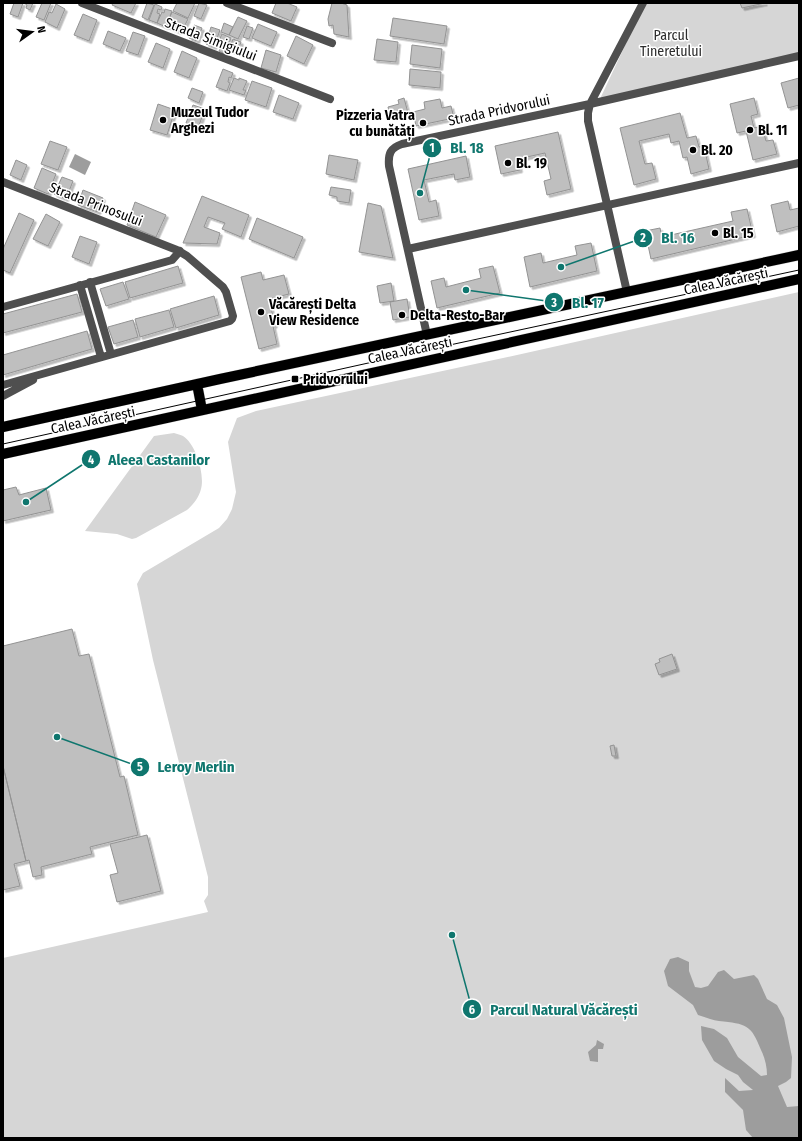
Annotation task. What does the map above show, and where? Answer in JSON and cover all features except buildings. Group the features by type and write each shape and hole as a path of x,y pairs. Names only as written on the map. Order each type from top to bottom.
{"main road":[{"name":"Calea Văcărești","path":"3,427 799,255"},
{"name":"Calea Văcărești","path":"3,454 799,279"},
{"path":"197,384 202,410"}],"street":[{"name":"Strada Simigiului","path":"82,3 330,100"},
{"path":"227,3 332,43"},
{"path":"627,292 588,121 588,113 590,104 643,3"},
{"name":"Strada Pridvorului","path":"427,335 389,166 389,155 392,148 799,56"},
{"path":"408,249 799,163"},
{"name":"Strada Prinosului","path":"3,182 180,251 223,287 226,292 233,316 230,321 111,354"},
{"path":"3,306 172,260 180,251"},
{"path":"3,385 111,354 90,282"},
{"path":"80,285 101,357"},
{"path":"3,396 48,372"}],"green space":[{"name":"Parcul Tineretului","path":"645,3 799,3 799,55 599,101"},
{"path":"799,292 799,1138 3,1138 3,958 208,912 204,901 208,895 208,877 153,660 137,584 143,573 219,528 227,519 232,509 236,492 228,442 237,418 256,411"},
{"path":"174,433 183,436 192,446 198,460 202,476 201,489 198,498 192,505 187,510 132,539 117,534 85,531 154,436"}],"shaded area":[{"path":"75,154 91,162 85,175 69,167"},
{"path":"678,957 689,962 689,971 695,987 701,988 708,986 718,972 724,970 734,979 754,975 758,979 767,999 777,1005 784,1018 792,1057 791,1078 778,1086 787,1107 799,1106 799,1138 753,1138 746,1130 743,1110 725,1092 725,1078 739,1091 753,1090 743,1082 738,1075 714,1061 702,1040 701,1026 714,1029 727,1038 738,1057 761,1076 767,1075 766,1062 754,1035 750,1030 736,1023 716,1021 698,1015 693,1005 668,986 664,971 670,959"},
{"path":"597,1040 604,1044 603,1049 598,1049 598,1062 590,1061 588,1052 596,1045"}],"tram line":[{"path":"3,444 445,346 799,270"}],"place":[{"name":"Muzeul Tudor Arghezi","path":"163,120"},
{"name":"Pizzeria Vatra cu bunătăți","path":"423,123"},
{"name":"Bl. 11","path":"750,130"},
{"name":"Bl. 20","path":"693,150"},
{"name":"Bl. 19","path":"508,163"},
{"name":"Bl. 18","path":"420,193"},
{"name":"Bl. 15","path":"715,233"},
{"name":"Bl. 16","path":"561,267"},
{"name":"Bl. 17","path":"466,290"},
{"name":"Văcărești Delta View Residence","path":"261,312"},
{"name":"Delta-Resto-Bar","path":"402,315"},
{"name":"Pridvorului","path":"295,379"},
{"name":"Aleea Castanilor","path":"26,502"},
{"name":"Leroy Merlin","path":"57,737"},
{"name":"Parcul Natural Văcărești","path":"452,935"}]}
